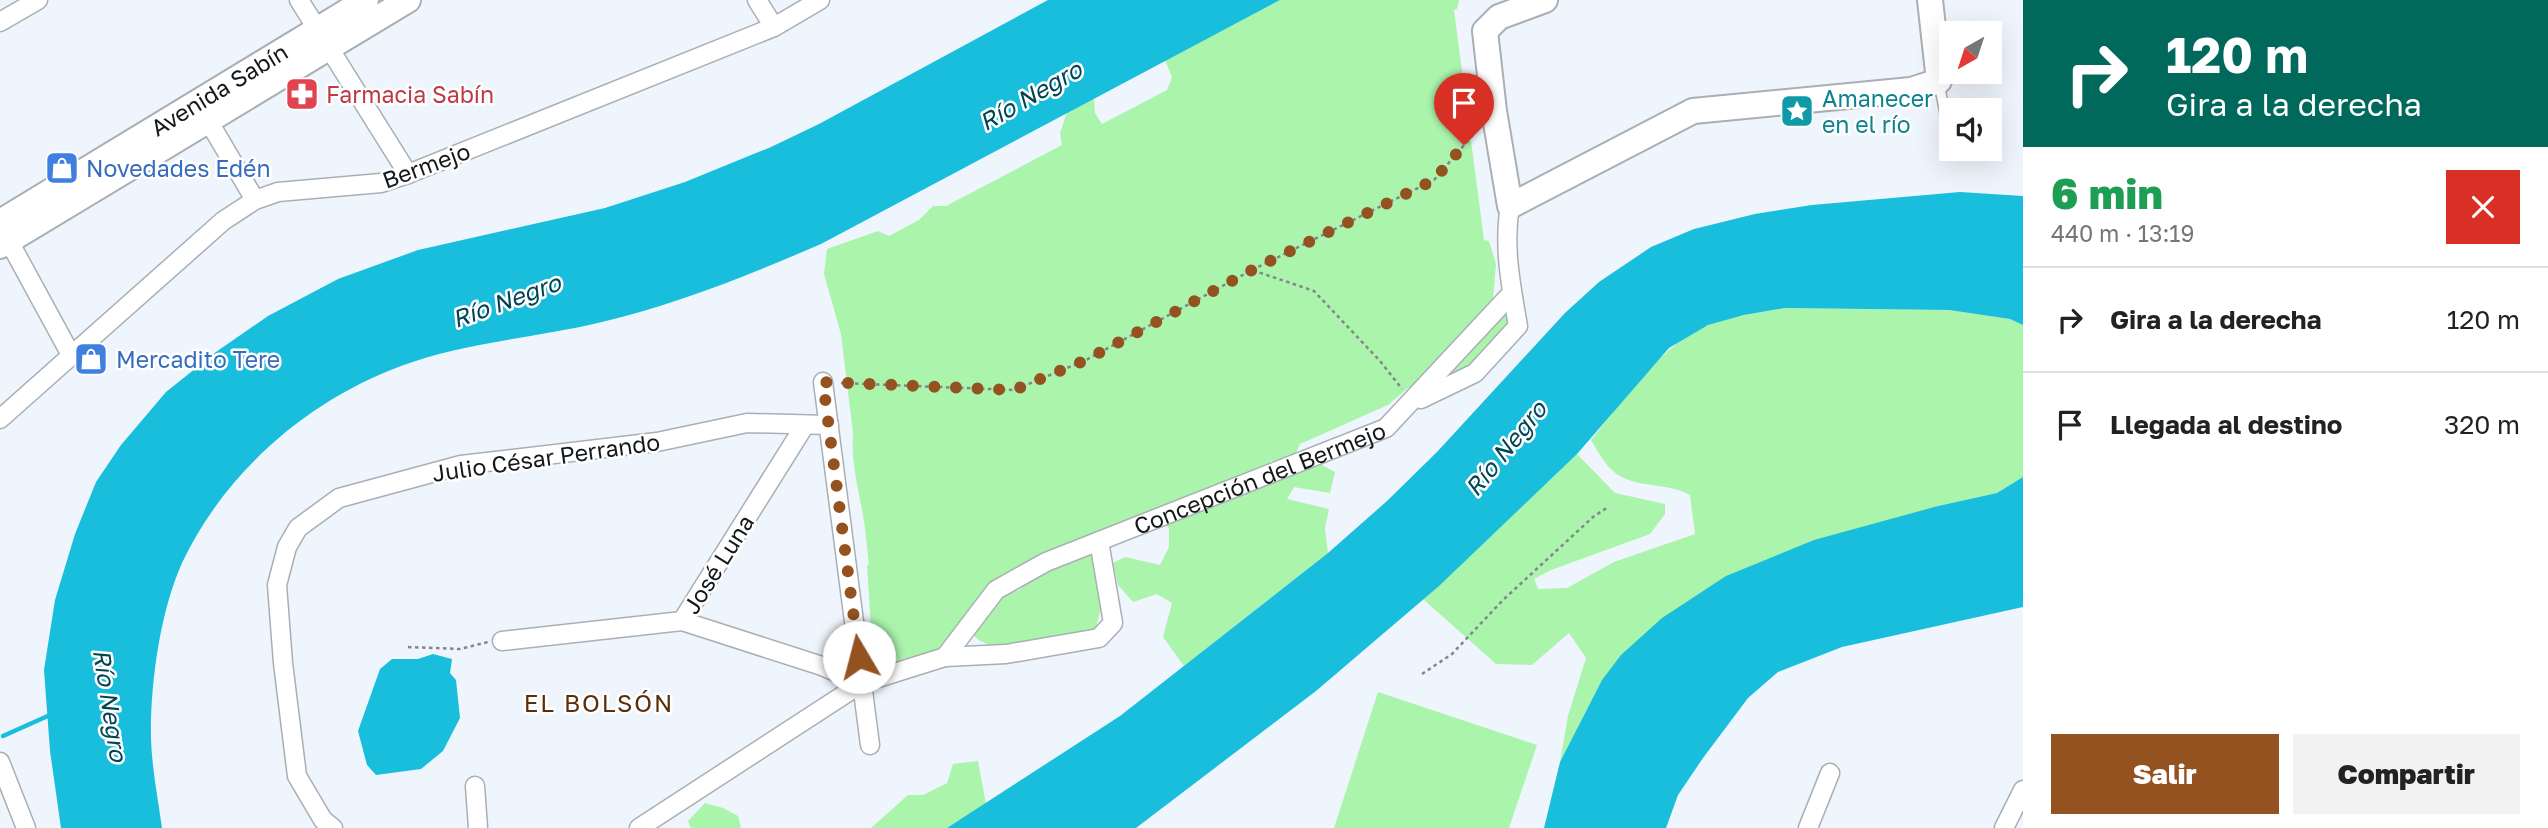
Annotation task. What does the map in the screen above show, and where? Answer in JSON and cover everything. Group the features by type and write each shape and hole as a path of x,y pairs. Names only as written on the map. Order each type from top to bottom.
{"street":[{"path":"0,22 38,0"},
{"path":"299,0 408,174"},
{"name":"Avenida Sabín","path":"324,38 366,0"},
{"name":"Avenida Sabín","path":"2,233 324,38 408,0"},
{"path":"757,0 774,27"},
{"name":"Bermejo","path":"0,419 223,221 255,200 278,192 381,183 408,174 774,27 820,0"},
{"path":"1512,293 1506,230 1510,206 1494,111 1485,31 1499,17 1545,0"},
{"path":"1510,206 1693,111 1911,90 1939,81 1930,0"},
{"path":"204,112 255,200"},
{"path":"2,233 71,355"},
{"name":"Concepción del Bermejo","path":"1413,402 1475,373 1518,326 1512,293"},
{"name":"Concepción del Bermejo","path":"945,657 996,590 1046,562 1386,428 1512,293"},
{"path":"823,382 870,745"},
{"name":"Julio César Perrando","path":"333,828 323,820 297,776 283,663 277,585 287,547 298,527 339,498 461,465 657,442 747,423 829,425"},
{"name":"José Luna","path":"502,641 682,621 805,425"},
{"path":"639,828 863,682 945,657 1006,654 1099,638 1113,623 1099,541"},
{"path":"682,621 863,682"},
{"path":"0,762 7,802 26,828"},
{"path":"1808,828 1830,774"},
{"path":"475,786 478,828"},
{"path":"2004,828 2023,790"}],"path":[{"path":"823,382 1014,390 1086,360 1252,270 1434,180 1494,111"},
{"path":"1252,270 1314,292 1380,360 1413,402"},
{"path":"1422,674 1452,654 1503,600 1593,517 1608,507"},
{"path":"408,647 460,649 502,641"}],"green space":[{"path":"1280,0 1459,0 1457,9 1454,10 1484,240 1489,241 1496,264 1493,300 1424,381 1413,389 1409,387 1388,405 1300,444 1293,460 1270,461 1274,470 1315,461 1335,472 1330,493 1294,487 1287,499 1329,509 1325,528 1328,553 1184,666 1163,637 1172,603 1157,594 1133,602 1118,585 1113,563 1125,557 1160,565 1169,547 1169,528 1147,512 1135,517 1131,524 995,584 1018,591 1037,574 1090,553 1097,573 1101,600 1095,629 1006,651 980,641 959,623 941,651 881,666 879,651 872,643 869,565 854,465 853,433 841,334 824,274 827,249 878,231 889,236 919,220 933,206 946,206 1062,145 1060,133 1067,112 1094,98 1095,113 1102,124 1167,90 1172,77 1165,60"},
{"path":"1507,308 1509,327 1471,366 1444,380"},
{"path":"1785,308 1949,310 2010,319 2023,325 2023,477 1997,493 1938,506 1602,680 1560,762 1568,716 1586,658 1569,633 1532,665 1496,664 1423,599 1577,454 1615,493 1665,504 1665,514 1650,534 1551,570 1534,579 1538,589 1567,588 1614,562 1695,534 1690,495 1622,477 1608,466 1591,440 1645,374 1694,332 1729,319"},
{"path":"1378,692 1537,745 1509,828 1334,828"},
{"path":"978,761 986,804 947,828 871,828 908,795 923,795 947,783 953,764"},
{"path":"705,803 738,816 741,828 691,828 688,821"}],"water":[{"name":"Río Negro","path":"1048,0 1280,0 821,244 713,288 658,307 577,328 450,351 401,366 333,399 302,420 245,470 221,499 200,530 174,582 158,649 151,718 153,761 162,828 61,828 50,751 44,670 55,600 75,534 96,482 121,445 166,392 216,352 268,316 338,279 418,250 605,208 685,182 819,124"},
{"name":"Río Negro","path":"1960,192 2023,196 2023,325 2010,319 1949,310 1785,308 1708,325 1669,348 1577,454 1439,586 1316,691 1136,828 947,828 1120,716 1328,553 1437,452 1565,313 1599,282 1651,247 1694,229 1755,214 1812,205"},
{"path":"2023,477 2023,607 1842,647 1778,672 1748,698 1703,758 1678,795 1666,828 1544,828 1560,762 1602,680 1621,655 1662,618 1726,576 1814,540 1997,493"},
{"path":"433,654 452,659 450,673 456,680 460,718 443,751 421,769 376,775 367,765 358,731 380,669 392,659 418,659"}],"waterway":[{"path":"3,736 50,715"}],"place":[{"name":"Farmacia Sabín","path":"302,94"},
{"name":"Amanecer en el río","path":"1797,111"},
{"name":"Novedades Edén","path":"62,168"},
{"name":"Mercadito Tere","path":"91,359"}],"district":[{"name":"EL BOLSÓN","path":"599,702"}],"route":[{"path":"859,657 823,382 1014,390 1086,360 1252,270 1434,180 1464,145"}]}
